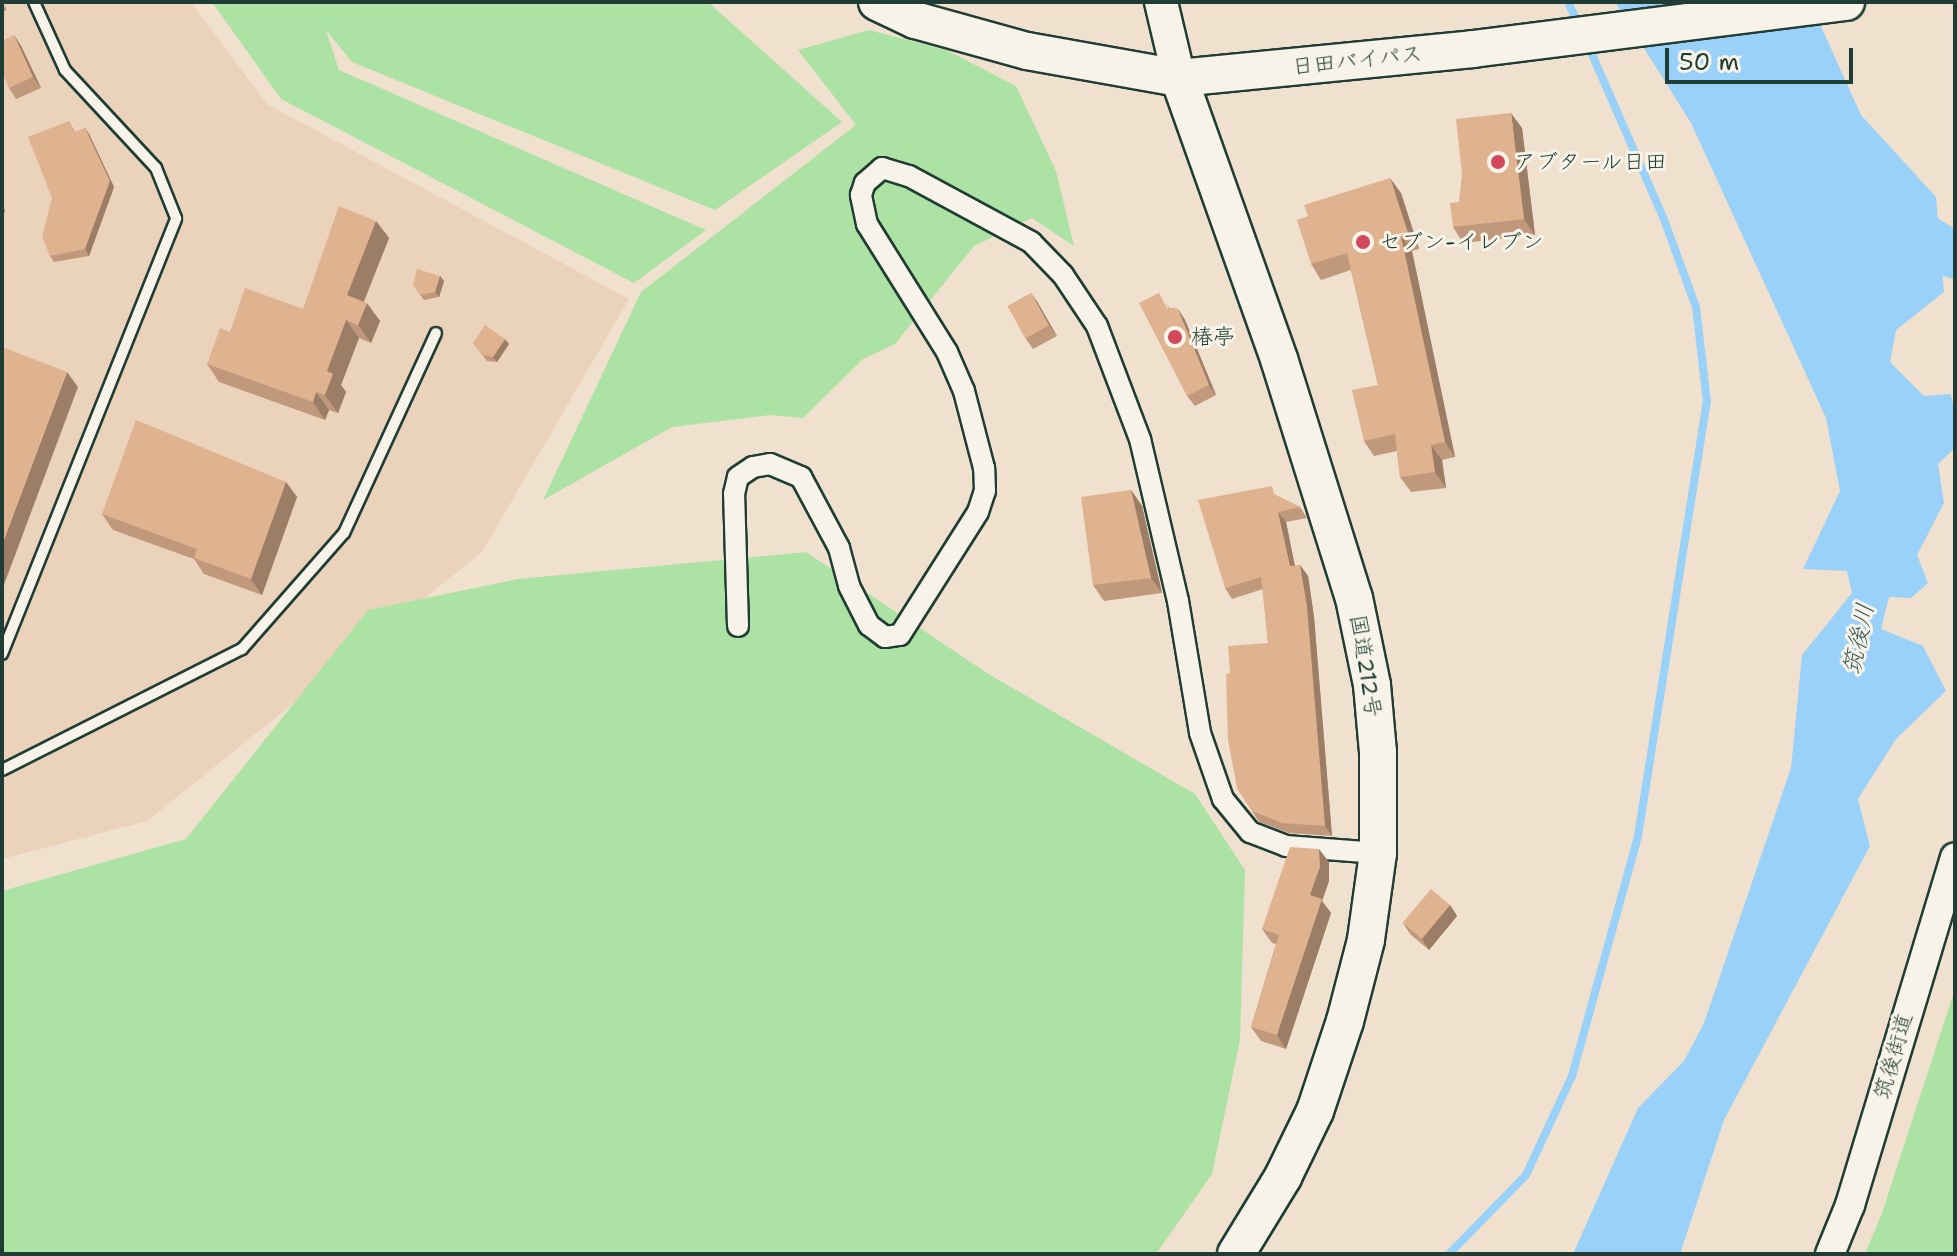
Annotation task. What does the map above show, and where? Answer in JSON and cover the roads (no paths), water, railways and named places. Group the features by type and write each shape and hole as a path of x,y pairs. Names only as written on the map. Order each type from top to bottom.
{"highway":[{"name":"日田バイパス","path":"877,2 915,20 1027,51 1179,78 1473,49 1846,2"},
{"name":"国道212号","path":"1179,78 1279,359 1354,598 1372,685 1378,853 1366,940 1315,1111 1283,1177 1236,1254"}],"main road":[{"path":"1161,2 1179,78"}],"street":[{"path":"738,626 734,494 738,477 753,467 770,464 801,477 839,548 849,586 869,625 885,637 900,635 978,512 985,491 984,468 964,391 947,352 867,224 861,195 865,183 882,168 909,176 1031,242 1063,275 1097,326 1140,439 1178,601 1200,733 1223,799 1250,832 1286,846 1378,853"},
{"name":"筑後街道","path":"1830,1254 1850,1205 1955,858"}],"lane":[{"path":"2,654 176,218 156,168 65,70 34,2"},
{"path":"2,770 242,649 344,533 436,333"}],"water":[{"name":"筑後川","path":"1615,2 1810,2 1861,115 1936,197 1944,292 1896,330 1890,362 1924,396 1951,394 1955,415 1955,448 1938,464 1944,503 1917,555 1928,583 1911,598 1889,597 1881,629 1923,646 1946,691 1896,739 1858,799 1870,846 1724,1120 1680,1254 1573,1254 1638,1108 1684,1061 1704,1023 1791,768 1802,655 1852,593 1847,571 1803,569 1840,491 1826,418 1691,123"}],"waterway":[{"path":"1568,2 1579,25"},
{"path":"1449,1254 1526,1175 1572,1076 1638,836 1707,402 1696,307 1663,217 1588,45"},
{"path":"1885,223 1913,230 1955,256"}],"place":[{"name":"アブタール日田","path":"1498,162"},
{"name":"セブン-イレブン","path":"1363,242"},
{"name":"椿亭","path":"1175,337"}]}
